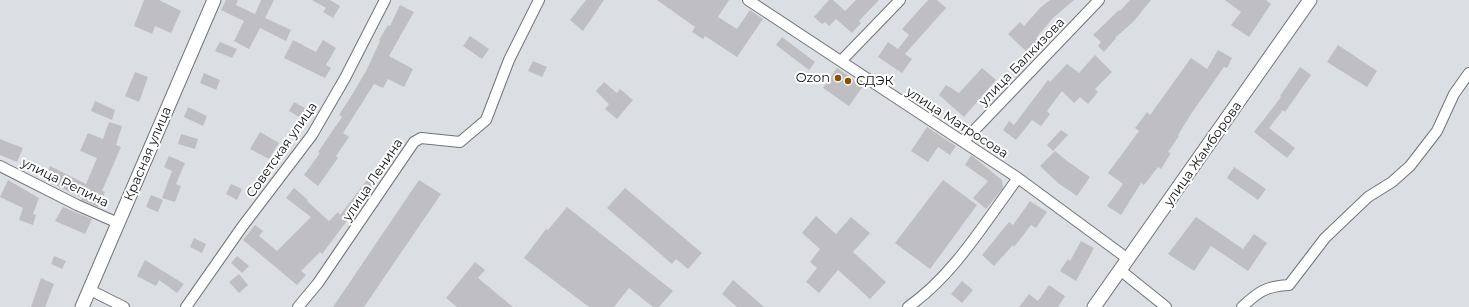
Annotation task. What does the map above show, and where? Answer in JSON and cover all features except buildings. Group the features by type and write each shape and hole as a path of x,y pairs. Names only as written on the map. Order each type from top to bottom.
{"street":[{"name":"Красная улица","path":"82,307 214,0"},
{"name":"Советская улица","path":"186,307 242,227 312,135 345,78 386,0"},
{"name":"улица Ленина","path":"298,307 318,283 414,142 421,138 460,142 486,120 509,60 539,0"},
{"name":"улица Матросова","path":"748,0 842,60 908,107 964,141 1018,178 1128,259"},
{"path":"842,60 900,0"},
{"name":"улица Балкизова","path":"964,141 1099,0"},
{"name":"улица Жамборова","path":"1094,307 1310,0"},
{"path":"1242,307 1257,293 1273,285 1289,285 1325,238 1368,197 1392,182 1410,166 1437,131 1454,94 1469,73"},
{"name":"улица Репина","path":"0,166 77,205 118,223"},
{"path":"908,307 933,287 960,257 1018,178"},
{"path":"1120,270 1166,307"},
{"path":"90,290 124,307"}],"place":[{"name":"Ozon","path":"838,78"},
{"name":"СДЭК","path":"848,81"}]}
